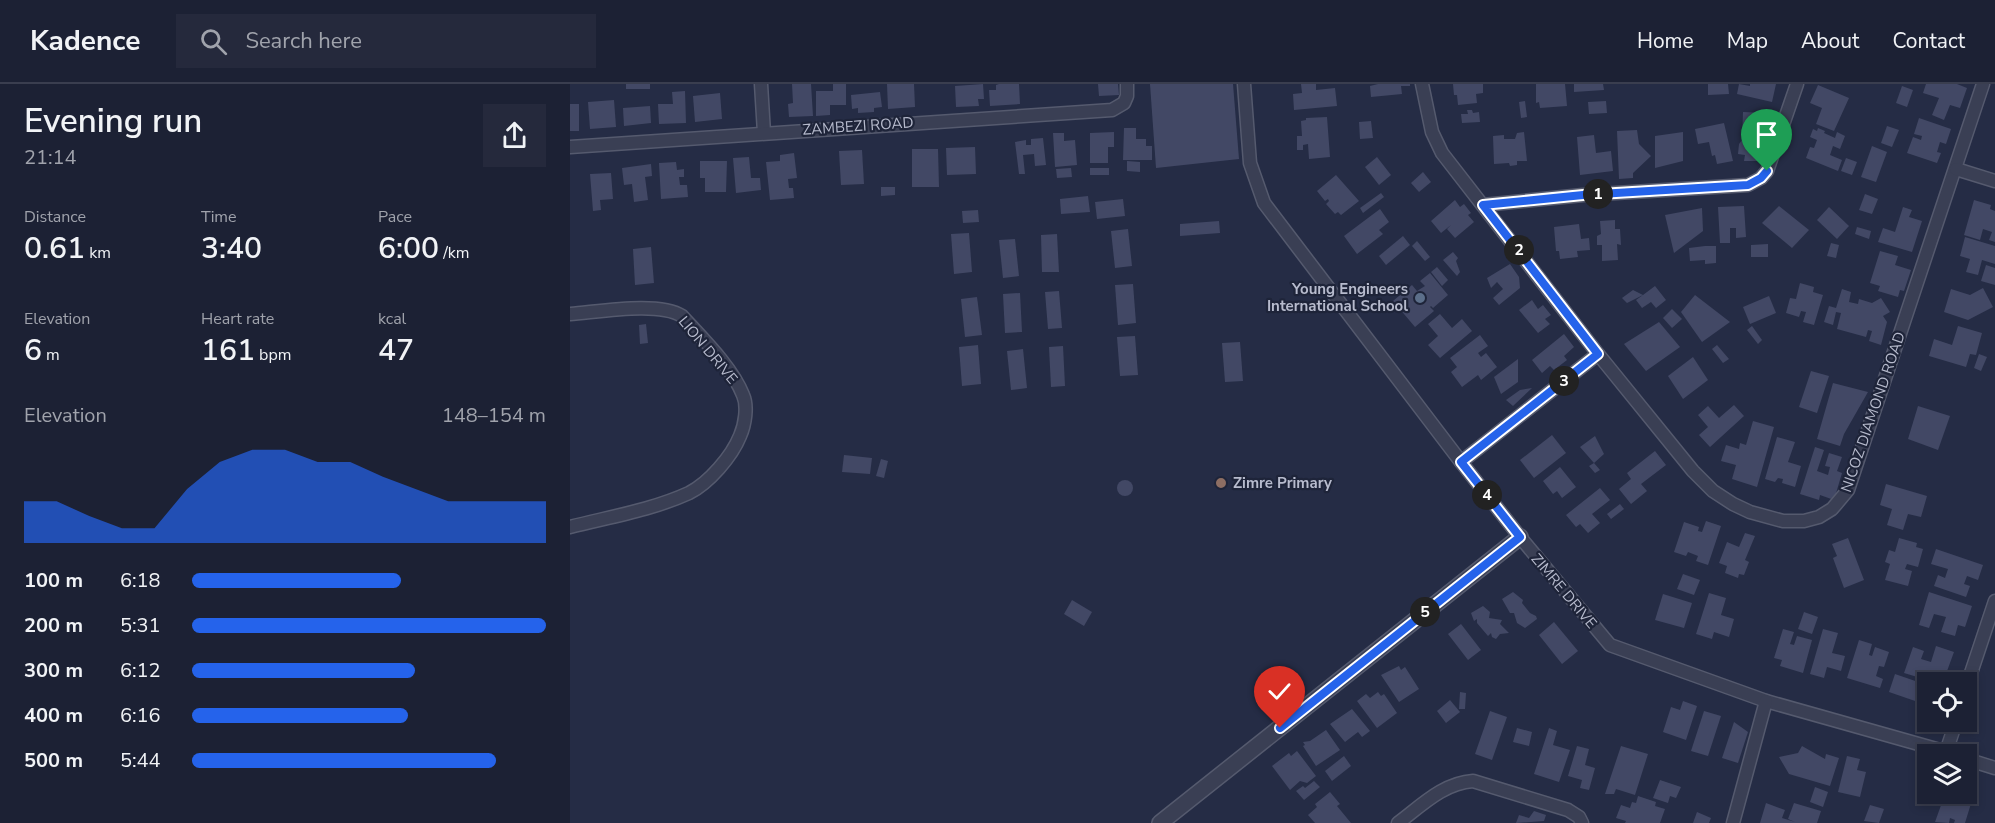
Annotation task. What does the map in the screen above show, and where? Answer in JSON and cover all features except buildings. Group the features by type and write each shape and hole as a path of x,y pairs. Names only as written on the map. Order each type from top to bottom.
{"street":[{"path":"761,84 764,133"},
{"name":"ZAMBEZI ROAD","path":"570,147 1112,110 1124,103 1127,96 1127,84"},
{"name":"ZIMRE DRIVE","path":"1244,84 1250,163 1264,203 1461,462 1610,645 1766,701 1918,744"},
{"name":"NICOZ DIAMOND ROAD","path":"1422,84 1431,132 1442,153 1598,354 1693,471 1713,491 1732,504 1784,521 1804,521 1819,517 1832,509 1848,490 1983,84"},
{"path":"1483,205 1583,195 1748,185 1761,178 1767,171 1797,84"},
{"path":"1956,169 1995,181"},
{"name":"LION DRIVE","path":"570,315 643,309 673,310 689,324 735,380 744,397 745,414 737,445 712,475 690,492 646,507 570,527"},
{"path":"1461,462 1598,354"},
{"path":"1160,823 1520,537"},
{"path":"1971,672 1995,601"},
{"path":"1733,823 1766,701"},
{"path":"1977,762 1995,768"},
{"path":"1398,823 1449,786 1473,781 1568,810 1579,817 1582,823"}],"place":[{"name":"Young Engineers International School","path":"1420,298"},
{"name":"Zimre Primary","path":"1221,483"}],"route":[{"path":"1280,728 1520,537 1461,462 1598,354 1483,205 1583,195 1748,185 1755,183 1767,171"}]}
